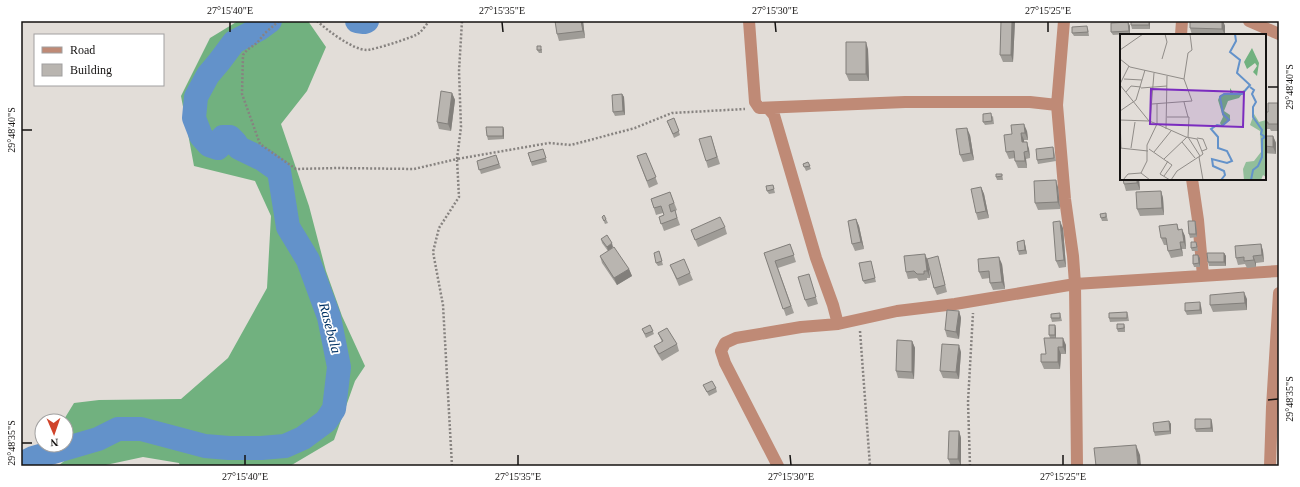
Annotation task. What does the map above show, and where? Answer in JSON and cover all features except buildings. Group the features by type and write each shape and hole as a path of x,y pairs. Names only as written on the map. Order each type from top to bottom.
{"street":[{"path":"749,21 755,102 774,115 816,258 833,305 838,324"},
{"path":"1064,21 1057,105 1065,199 1073,256 1075,284 1077,466"},
{"path":"1181,34 1182,21"},
{"path":"1250,21 1279,34"},
{"path":"764,108 905,102 1030,102 1057,105"},
{"path":"1192,180 1198,220 1203,276"},
{"path":"778,466 725,363 721,351 725,343 736,338 801,327 838,324 897,311 954,304 1075,284 1279,271"},
{"path":"1270,466 1279,293"}],"path":[{"path":"279,21 243,55 242,94 260,144 296,169 414,169 457,159 549,143 571,144 635,128 672,113 764,108"},
{"path":"317,21 328,31 350,44 367,50 402,41 418,34 429,21"},
{"path":"452,466 443,305 433,252 439,228 459,197 457,159 461,127 459,71 462,21"},
{"path":"970,466 968,402 973,300"},
{"path":"859,319 870,466"}],"green space":[{"path":"238,21 308,21 326,47 307,91 281,124 309,206 326,271 342,316 365,366 355,381 334,440 290,466 180,466 179,463 143,457 101,466 58,466 68,458 66,453 74,453 74,413 68,413 74,403 99,400 181,399 228,358 267,288 271,216 255,181 194,166 181,96 210,38"}],"waterway":[{"name":"Rasebala","path":"21,464 33,458 98,439 118,429 141,429 205,446 229,448 285,446 303,438 326,421 334,409 339,367 329,317 308,260 288,227 279,171 262,159 239,148 230,137 223,137 221,140 221,145 218,148 209,145 201,136 194,118 196,97 208,75 234,42 259,29 270,21"},
{"name":"Rasebala","path":"357,21 367,21"}]}
